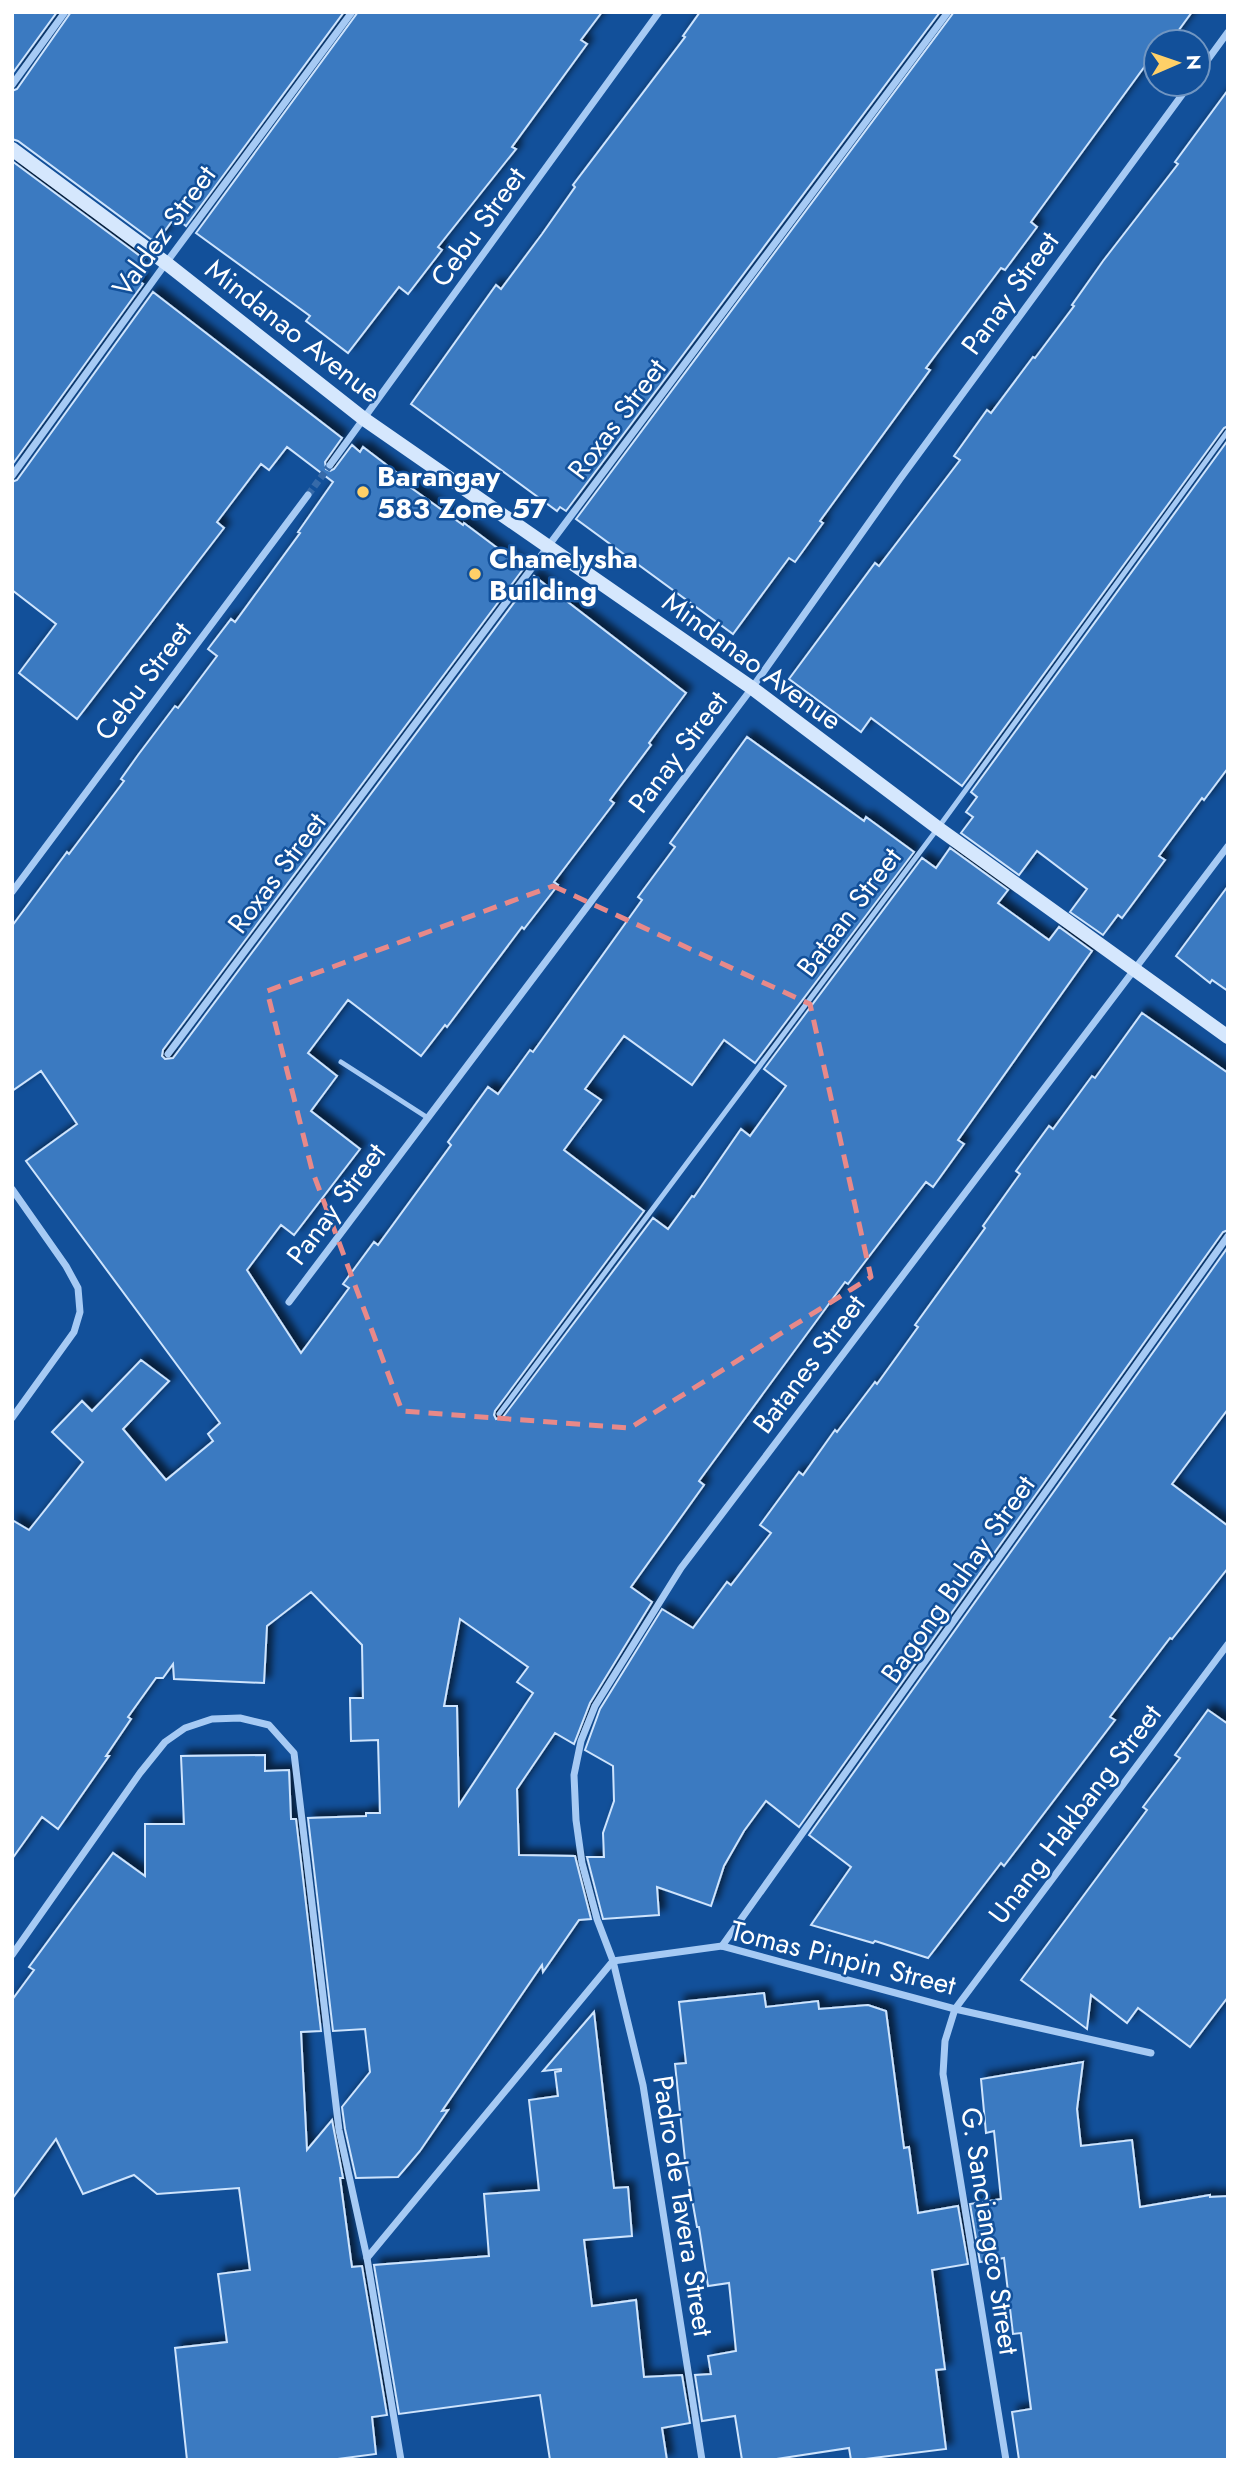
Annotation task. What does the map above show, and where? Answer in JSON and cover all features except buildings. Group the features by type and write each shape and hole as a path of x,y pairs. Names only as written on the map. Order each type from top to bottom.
{"street":[{"path":"12,85 65,12"},
{"name":"Valdez Street","path":"12,476 352,12"},
{"name":"Cebu Street","path":"330,465 659,12"},
{"name":"Roxas Street","path":"168,1054 948,12"},
{"path":"1212,54 1228,32"},
{"name":"Panay Street","path":"289,1302 752,688 900,479 1180,98"},
{"name":"Mindanao Avenue","path":"12,149 166,263 364,419 752,688 938,828 1136,968 1228,1037"},
{"name":"Cebu Street","path":"12,892 308,495"},
{"name":"Batanes Street","path":"613,1961 597,1919 582,1863 576,1820 574,1775 581,1741 595,1706 681,1568 1228,846"},
{"path":"12,1189 66,1266 78,1288 80,1312 74,1332 12,1418"},
{"name":"Bagong Buhay Street","path":"722,1946 1228,1236"},
{"name":"Unang Hakbang Street","path":"955,2009 1228,1644"},
{"path":"12,1955 140,1773 165,1742 185,1728 212,1718 240,1718 269,1724 294,1753 339,2130 367,2258 401,2460"},
{"name":"Tomas Pinpin Street","path":"613,1961 722,1946 955,2009 1151,2053"},
{"path":"367,2258 613,1961"},
{"name":"Padro de Tavera Street","path":"613,1961 643,2085 702,2460"},
{"name":"G. Sanciangco Street","path":"955,2009 946,2041 943,2074 1006,2460"}],"lane":[{"name":"Bataan Street","path":"499,1414 938,828 1228,431"},
{"path":"341,1062 428,1118"}],"highlighted area":[{"path":"553,886 810,1004 871,1277 630,1428 402,1411 312,1170 267,991"}],"tunnel":[{"path":"308,495 330,465"}],"place":[{"name":"Barangay 583 Zone 57","path":"363,492"},
{"name":"Chanelysha Building","path":"475,574"}]}
